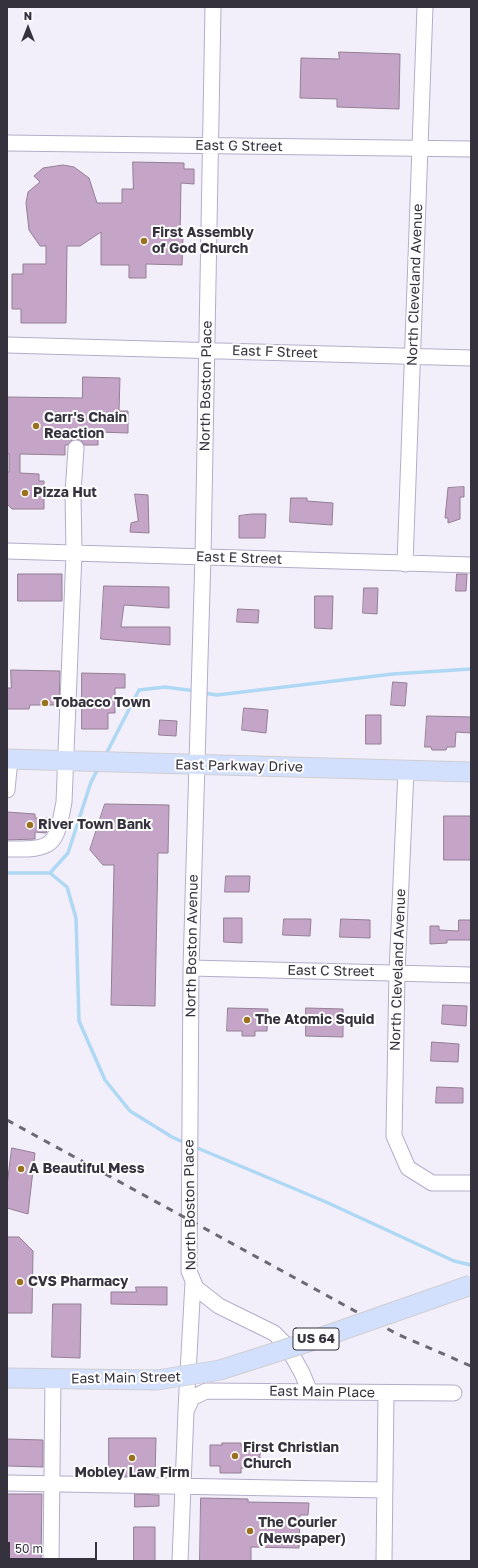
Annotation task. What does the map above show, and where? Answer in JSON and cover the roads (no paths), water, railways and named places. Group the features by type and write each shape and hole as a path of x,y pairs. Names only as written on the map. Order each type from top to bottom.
{"main road":[{"name":"East Parkway Drive","path":"9,759 471,772"},
{"name":"East Main Street","path":"7,1378 157,1380 220,1370 311,1341 471,1285"}],"street":[{"name":"North Boston Place","path":"196,765 203,556 213,7"},
{"name":"North Cleveland Avenue","path":"406,564 425,7"},
{"name":"East G Street","path":"7,143 471,149"},
{"name":"East F Street","path":"7,346 471,358"},
{"path":"7,849 22,850 46,846 54,841 58,832 64,802 74,553 73,493 76,448"},
{"name":"East E Street","path":"7,551 471,565"},
{"path":"7,790 9,759"},
{"name":"North Boston Avenue","path":"189,1128 196,765"},
{"name":"North Cleveland Avenue","path":"406,770 397,973 394,1136 408,1168 432,1182 471,1183"},
{"name":"East C Street","path":"191,968 471,975"},
{"name":"North Boston Place","path":"189,1128 189,1271 193,1282 196,1288 219,1306 274,1333 287,1346 302,1373 310,1392"},
{"path":"180,1561 183,1485 189,1404 193,1282"},
{"path":"51,1561 53,1379"},
{"name":"East Main Place","path":"189,1404 206,1391 454,1394"},
{"path":"384,1561 386,1393"},
{"path":"7,1483 183,1485 385,1490"}],"waterway":[{"path":"204,693 217,695 393,674 471,669"},
{"path":"105,756 139,690 165,687 196,691"},
{"path":"50,873 68,853 91,782 99,767"},
{"path":"7,873 50,873 67,887 76,918 79,1021 105,1080 130,1111 172,1137 185,1143"},
{"path":"195,1147 326,1202 454,1261 471,1265"}],"railway":[{"path":"7,1120 397,1334 471,1366"}],"place":[{"name":"First Assembly of God Church","path":"144,241"},
{"name":"Carr's Chain Reaction","path":"36,426"},
{"name":"Pizza Hut","path":"25,493"},
{"name":"Tobacco Town","path":"45,703"},
{"name":"River Town Bank","path":"30,825"},
{"name":"The Atomic Squid","path":"247,1020"},
{"name":"A Beautiful Mess","path":"21,1169"},
{"name":"CVS Pharmacy","path":"20,1282"},
{"name":"First Christian Church","path":"235,1456"},
{"name":"Mobley Law Firm","path":"132,1458"},
{"name":"The Courier (Newspaper)","path":"250,1531"}]}
